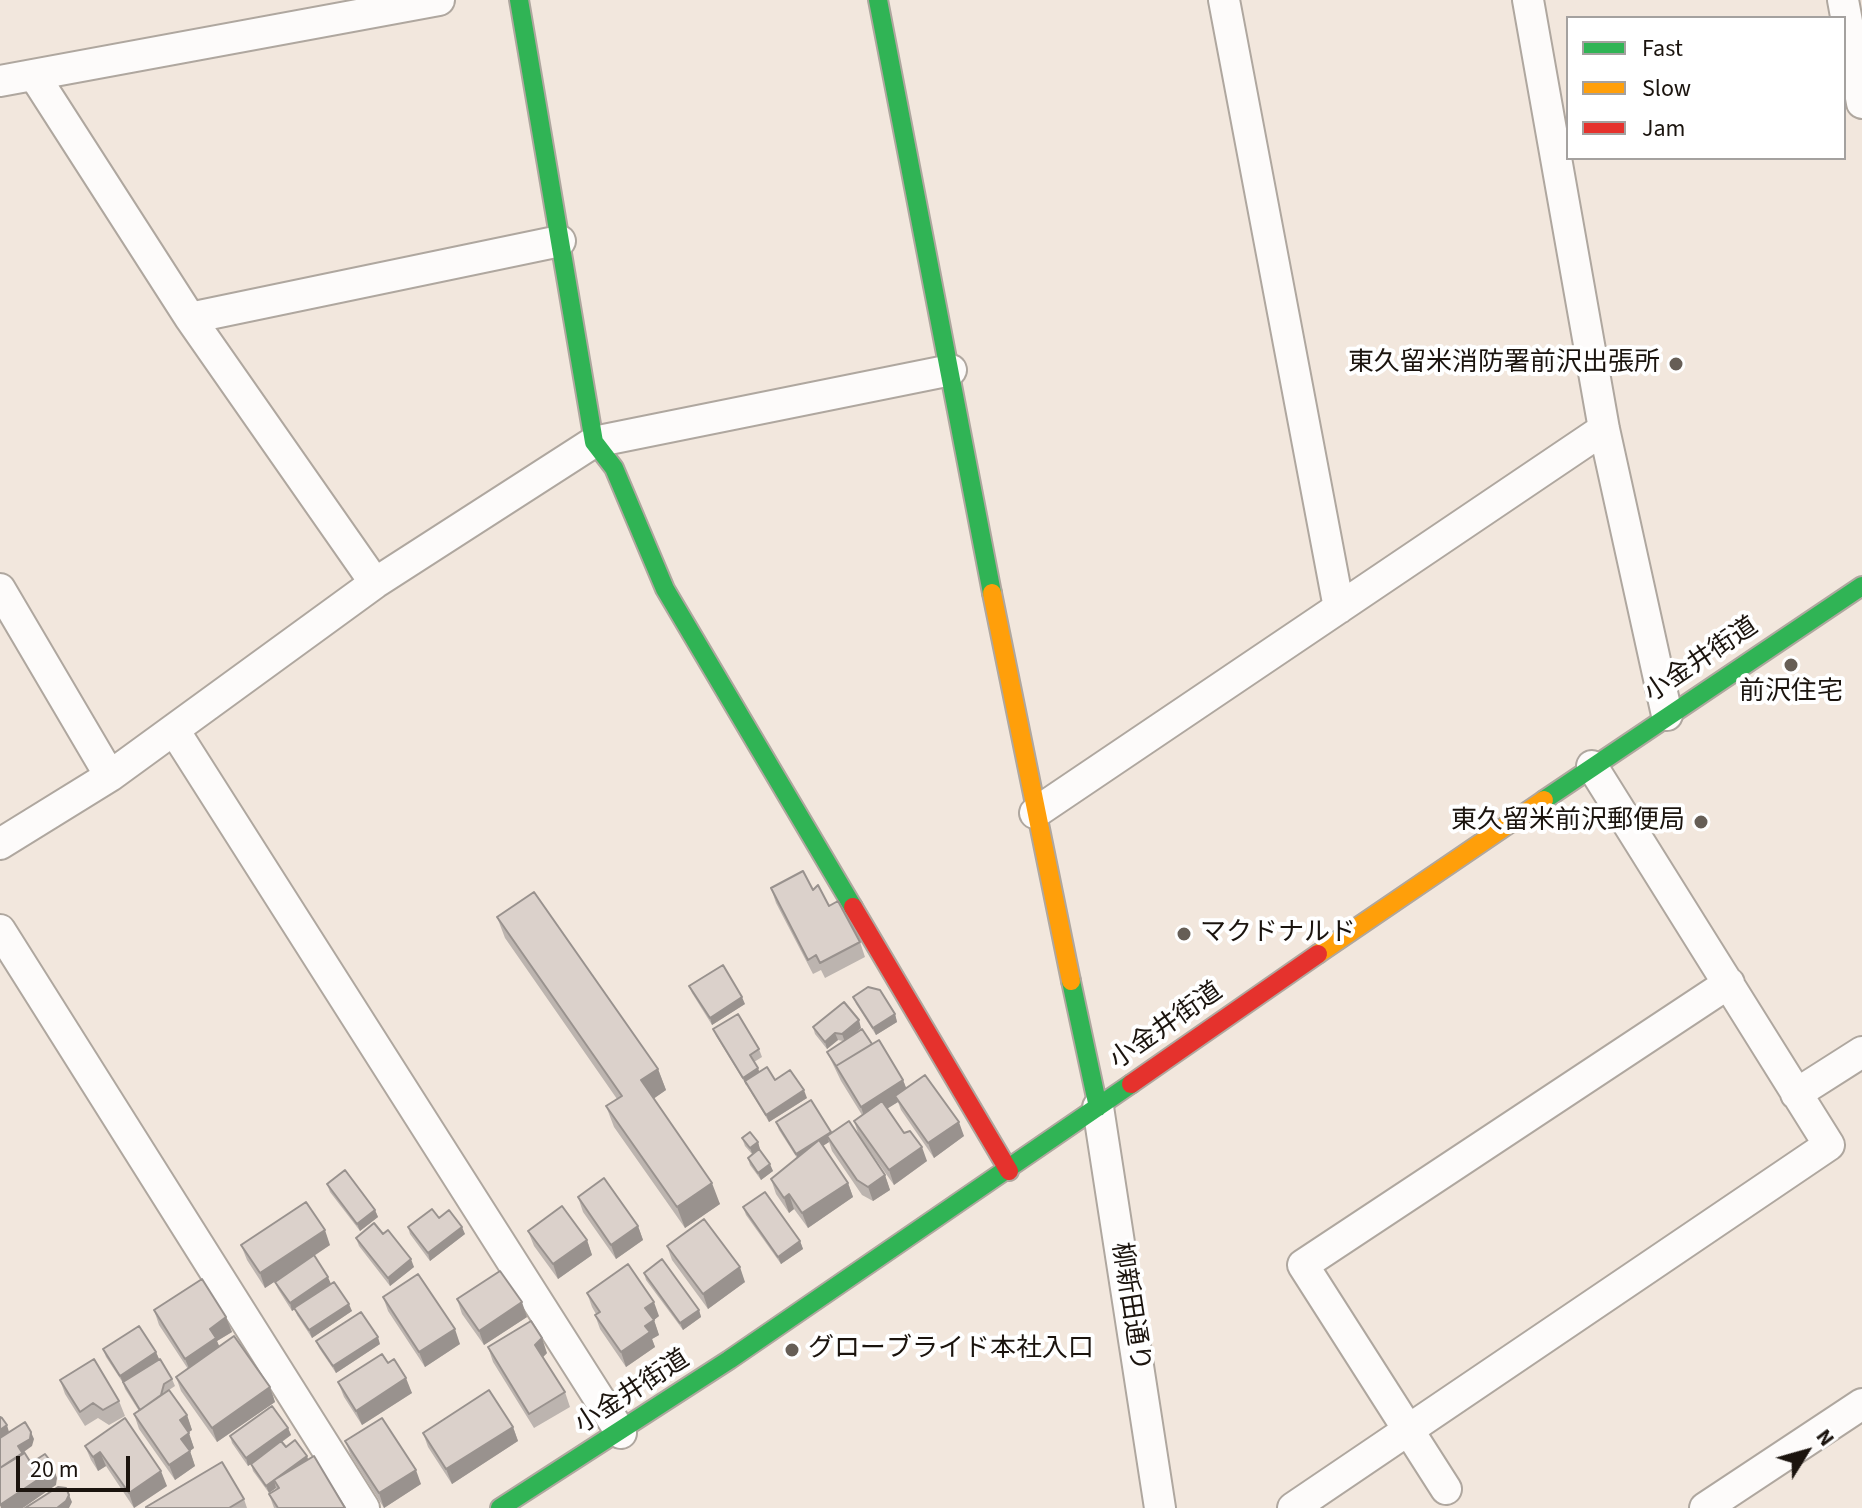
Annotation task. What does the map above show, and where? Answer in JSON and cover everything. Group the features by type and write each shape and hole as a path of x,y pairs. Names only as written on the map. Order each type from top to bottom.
{"street":[{"path":"0,81 439,0"},
{"path":"519,0 594,442 614,468 665,589 1009,1171"},
{"path":"878,0 1035,813 1098,1107"},
{"path":"1224,0 1339,608"},
{"path":"1528,0 1604,429 1667,715"},
{"path":"1846,16 1862,103"},
{"path":"34,75 190,318 375,583"},
{"path":"190,318 560,241"},
{"path":"0,844 110,776 375,583 594,442 951,370"},
{"path":"1035,813 1604,429"},
{"name":"小金井街道","path":"500,1508 621,1433 1009,1171 1592,766 1862,586"},
{"path":"0,589 110,776"},
{"path":"174,730 621,1433"},
{"path":"1293,1508 1829,1145 1592,766"},
{"path":"0,930 364,1508"},
{"path":"1446,1489 1303,1265 1729,983"},
{"path":"1796,1094 1862,1052"},
{"name":"柳新田通り","path":"1098,1107 1160,1508"},
{"path":"1705,1508 1862,1404"}],"building":[{"path":"803,871 813,890 818,885 829,906 838,901 860,942 820,963 816,955 808,960 771,888"},
{"path":"534,892 658,1069 641,1080 712,1183 677,1207 606,1106 622,1096 497,917"},
{"path":"723,965 742,997 710,1018 689,986"},
{"path":"868,987 880,990 895,1014 873,1028 853,997"},
{"path":"844,1002 859,1020 842,1034 835,1033 825,1042 813,1027"},
{"path":"738,1014 759,1049 750,1055 758,1068 743,1078 713,1029"},
{"path":"862,1029 872,1044 836,1066 827,1052"},
{"path":"879,1040 903,1080 861,1107 836,1066"},
{"path":"767,1067 775,1080 790,1070 804,1090 766,1115 745,1081"},
{"path":"925,1075 959,1122 928,1143 895,1096"},
{"path":"811,1100 831,1132 796,1154 776,1122"},
{"path":"882,1101 904,1133 910,1131 922,1147 889,1170 854,1121"},
{"path":"849,1121 885,1175 868,1187 857,1180 827,1136"},
{"path":"750,1132 758,1142 750,1148 742,1138"},
{"path":"819,1140 848,1183 802,1213 789,1194 784,1198 771,1179"},
{"path":"759,1149 770,1164 758,1173 748,1158"},
{"path":"345,1170 375,1210 357,1224 327,1184"},
{"path":"604,1178 638,1226 611,1245 578,1197"},
{"path":"765,1192 800,1241 778,1257 743,1207"},
{"path":"306,1202 325,1230 260,1273 241,1245"},
{"path":"562,1206 587,1240 553,1264 528,1231"},
{"path":"432,1209 439,1218 449,1210 462,1227 428,1253 408,1227"},
{"path":"704,1219 740,1267 703,1294 667,1246"},
{"path":"374,1223 383,1234 388,1230 411,1259 388,1278 356,1238"},
{"path":"314,1255 328,1277 290,1303 275,1282"},
{"path":"662,1259 699,1310 680,1323 644,1273"},
{"path":"628,1264 654,1302 645,1308 654,1320 645,1326 650,1332 621,1352 595,1315 600,1312 587,1293"},
{"path":"500,1271 522,1302 479,1331 457,1299"},
{"path":"418,1274 455,1329 419,1352 383,1297"},
{"path":"202,1279 226,1317 210,1329 216,1338 185,1359 154,1310"},
{"path":"334,1282 349,1304 309,1330 294,1308"},
{"path":"361,1312 378,1337 333,1366 316,1341"},
{"path":"531,1321 542,1338 535,1345 565,1392 529,1414 488,1347"},
{"path":"139,1326 156,1352 120,1376 103,1349"},
{"path":"234,1336 270,1387 212,1428 176,1377"},
{"path":"382,1354 388,1363 394,1359 406,1378 356,1411 338,1382"},
{"path":"94,1359 119,1401 103,1410 93,1403 80,1412 60,1380"},
{"path":"160,1359 172,1379 164,1384 161,1395 140,1410 123,1382"},
{"path":"169,1390 187,1415 180,1420 189,1433 181,1439 190,1451 169,1465 134,1414"},
{"path":"489,1390 513,1427 446,1469 423,1433"},
{"path":"272,1406 288,1428 246,1458 230,1436"},
{"path":"0,1417 7,1425 0,1430"},
{"path":"125,1418 161,1471 129,1493 100,1452 93,1457 85,1446"},
{"path":"382,1418 416,1470 379,1493 345,1441"},
{"path":"25,1422 31,1432 30,1439 18,1446 23,1454 0,1468 0,1438"},
{"path":"295,1440 307,1456 266,1486 251,1464 281,1441 286,1447"},
{"path":"24,1452 31,1463 45,1454 52,1463 51,1471 0,1505 0,1468"},
{"path":"314,1456 345,1508 278,1508 269,1494 279,1488 274,1480"},
{"path":"222,1462 244,1499 229,1508 146,1508 146,1507"},
{"path":"58,1487 66,1488 69,1495 57,1508 25,1508"}],"traffic: fast":[{"path":"519,0 594,442 614,468 665,589 853,907"},
{"path":"878,0 992,593"},
{"path":"1544,800 1862,586"},
{"path":"1071,981 1098,1107"},
{"path":"500,1508 729,1360 1131,1084"}],"traffic: slow":[{"path":"992,593 1071,981"},
{"path":"1318,954 1544,800"}],"traffic: jam":[{"path":"853,907 1009,1171"},
{"path":"1131,1084 1318,954"}],"place":[{"name":"東久留米消防署前沢出張所","path":"1676,364"},
{"name":"前沢住宅","path":"1791,665"},
{"name":"東久留米前沢郵便局","path":"1701,822"},
{"name":"マクドナルド","path":"1184,934"},
{"name":"グローブライド本社入口","path":"792,1350"}]}
